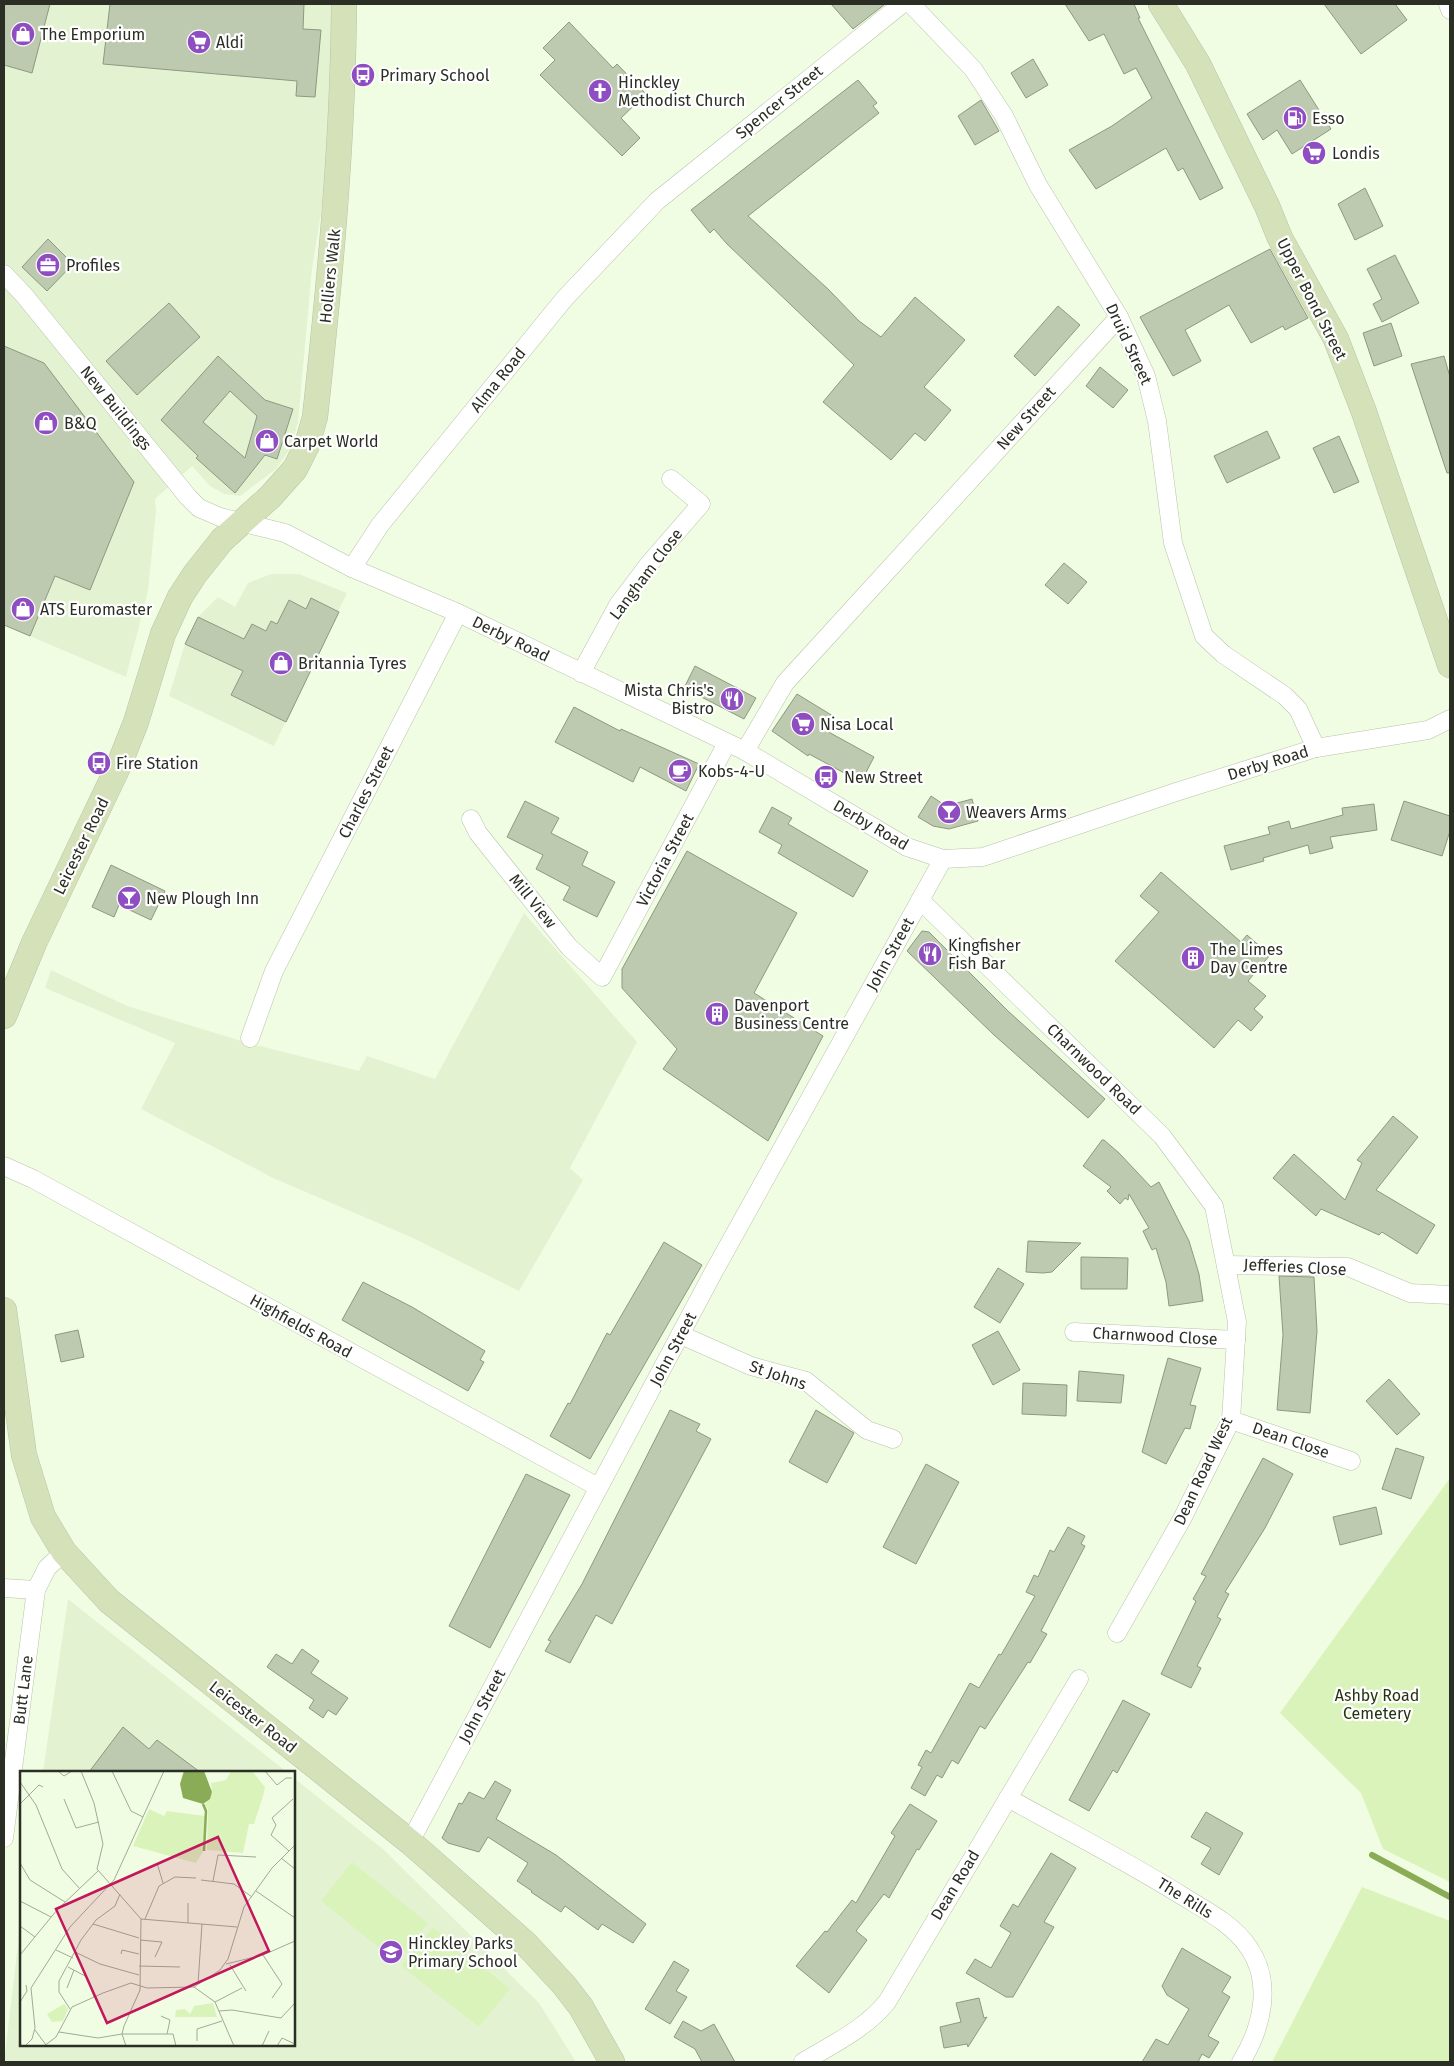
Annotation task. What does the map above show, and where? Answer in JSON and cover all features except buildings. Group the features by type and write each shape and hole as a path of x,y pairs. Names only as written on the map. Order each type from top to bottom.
{"main road":[{"name":"Holliers Walk","path":"243,522 295,469 307,445 315,417 334,238 343,100 344,4"},
{"name":"Upper Bond Street","path":"1161,4 1198,64 1267,206 1280,238 1336,338 1364,412 1450,665"},
{"name":"Leicester Road","path":"4,1016 34,944 119,765 170,616 195,574 222,540 243,522"},
{"name":"Leicester Road","path":"4,1310 24,1455 43,1517 64,1552 96,1588 122,1612 410,1842 544,1961 581,2007 612,2062"}],"street":[{"name":"Spencer Street","path":"656,201 902,4"},
{"name":"Druid Street","path":"911,4 973,69 1004,116 1038,185 1119,317 1153,396 1163,458 1172,543 1204,636 1223,654 1286,696 1298,709 1316,748"},
{"path":"1448,4 1450,10"},
{"name":"Alma Road","path":"352,568 380,525 565,298 656,201"},
{"name":"New Buildings","path":"4,274 24,295 188,497 200,508 220,518 243,522"},
{"name":"New Street","path":"745,751 785,683 1119,317"},
{"name":"Langham Close","path":"581,673 618,605 649,564 701,504 671,479"},
{"name":"Derby Road","path":"243,522 285,533 352,568 458,613 745,751 906,847 943,859 983,857 1176,792 1316,748 1428,730 1450,719"},
{"name":"Charles Street","path":"250,1038 274,971 458,613"},
{"name":"Victoria Street","path":"602,977 727,743"},
{"name":"Mill View","path":"471,818 478,833 570,947 602,977"},
{"name":"John Street","path":"410,1842 746,1212 943,859"},
{"name":"Charnwood Road","path":"920,900 1162,1136 1214,1206 1226,1264"},
{"name":"Highfields Road","path":"4,1166 598,1487"},
{"name":"Jefferies Close","path":"1226,1264 1348,1267 1410,1293 1450,1295"},
{"name":"Dean Road West","path":"1117,1633 1182,1519 1231,1420 1237,1322 1226,1264"},
{"name":"Charnwood Close","path":"1074,1332 1236,1340"},
{"name":"St Johns","path":"681,1335 751,1366 806,1381 866,1430 894,1439"},
{"name":"Dean Close","path":"1231,1420 1351,1461"},
{"name":"Butt Lane","path":"4,1838 36,1590 47,1568 64,1552"},
{"path":"4,1588 36,1590"},
{"name":"Dean Road","path":"803,2062 861,2028 874,2018 887,2002 1079,1679"},
{"name":"The Rills","path":"1008,1798 1140,1869 1235,1931 1249,1948 1263,1979 1262,2004 1258,2028 1241,2062"}],"shaded area":[{"path":"4,4 334,4 343,77 312,269 298,422 291,448 276,469 240,496 224,494 210,486 192,466 155,499 156,511 148,591 126,677 4,625"},
{"path":"271,574 299,574 347,593 274,746 169,696 185,644 198,617 218,597 235,607 248,583"},
{"path":"524,913 637,1042 570,1168 583,1180 519,1291 413,1238 273,1178 141,1109 175,1043 45,988 51,970 127,1006 248,1043 359,1071 367,1056 435,1079"},
{"path":"68,1599 286,1771 43,1771"},
{"name":"Hinckley Parks Primary School","path":"295,1779 384,1850 539,2003 576,2062 4,2062 20,1927 20,2046 295,2046"}],"green space":[{"name":"Ashby Road Cemetery","path":"1450,1478 1450,1882 1383,1849 1361,1793 1280,1713"},
{"path":"352,1862 428,1923 397,1962 321,1901"},
{"path":"1362,1887 1450,1921 1450,2062 1272,2062"},
{"path":"433,1927 510,1989 479,2027 401,1966"}],"waterway":[{"path":"1372,1855 1450,1897"}],"place":[{"name":"The Emporium","path":"23,34"},
{"name":"Aldi","path":"199,42"},
{"name":"Primary School","path":"363,75"},
{"name":"Hinckley Methodist Church","path":"600,91"},
{"name":"Esso","path":"1295,118"},
{"name":"Londis","path":"1314,153"},
{"name":"Profiles","path":"48,265"},
{"name":"B&Q","path":"46,423"},
{"name":"Carpet World","path":"267,441"},
{"name":"ATS Euromaster","path":"23,609"},
{"name":"Britannia Tyres","path":"281,663"},
{"name":"Mista Chris's Bistro","path":"732,699"},
{"name":"Nisa Local","path":"803,724"},
{"name":"Fire Station","path":"99,763"},
{"name":"Kobs-4-U","path":"680,771"},
{"name":"New Street","path":"826,777"},
{"name":"Weavers Arms","path":"949,812"},
{"name":"New Plough Inn","path":"129,898"},
{"name":"Kingfisher Fish Bar","path":"930,954"},
{"name":"The Limes Day Centre","path":"1193,958"},
{"name":"Davenport Business Centre","path":"717,1014"},
{"name":"Hinckley Parks Primary School","path":"391,1952"}]}
